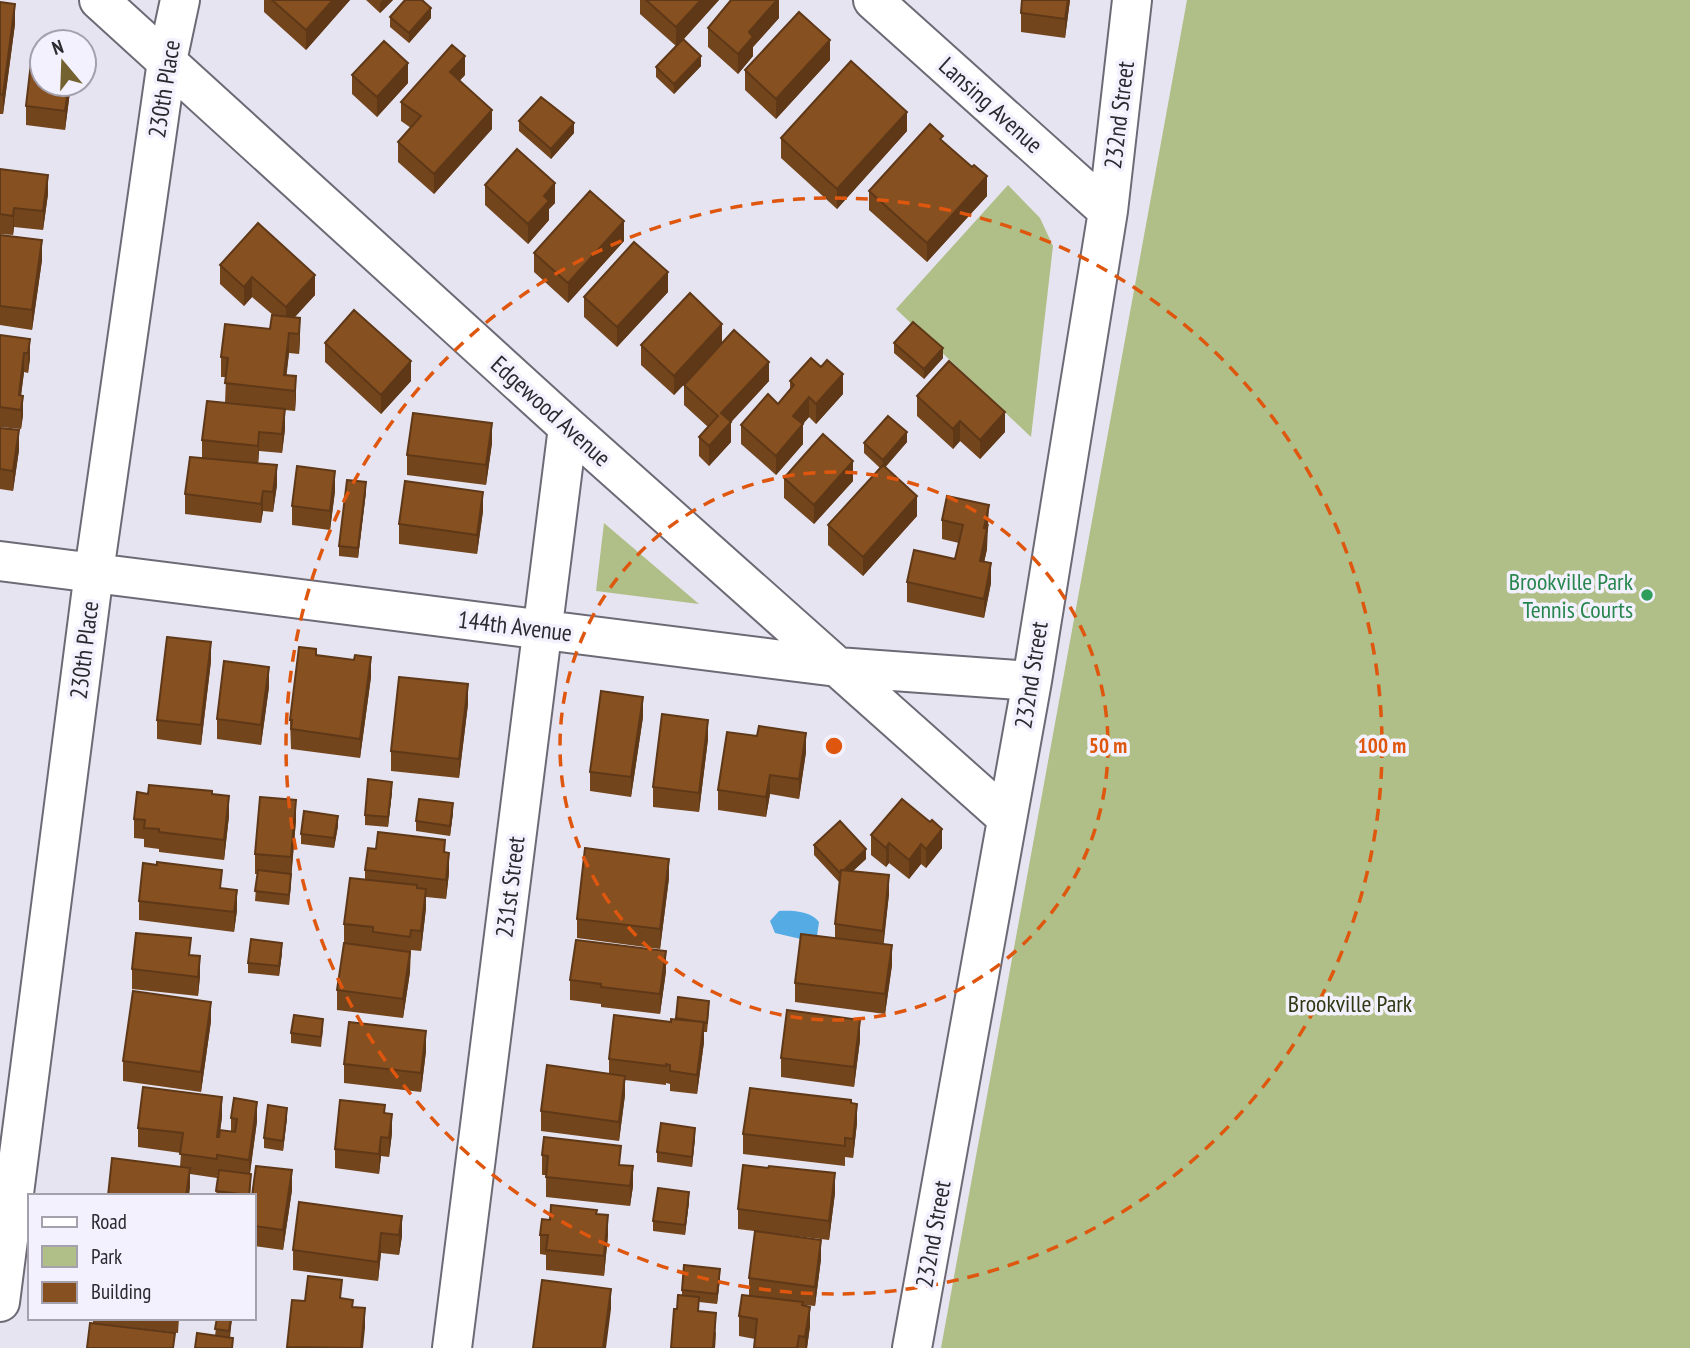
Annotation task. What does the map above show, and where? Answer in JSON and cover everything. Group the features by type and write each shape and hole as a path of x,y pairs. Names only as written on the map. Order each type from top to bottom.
{"street":[{"name":"Edgewood Avenue","path":"99,0 568,427 1007,818"},
{"name":"230th Place","path":"0,1302 94,572 167,61 180,0"},
{"name":"Lansing Avenue","path":"873,0 1108,211"},
{"name":"232nd Street","path":"912,1348 1032,681 1108,211 1132,0"},
{"name":"231st Street","path":"452,1348 568,427"},
{"name":"144th Avenue","path":"0,561 837,667 1032,681"}],"green space":[{"name":"Brookville Park","path":"1187,0 1690,0 1690,1348 941,1348"},
{"path":"1008,185 1040,218 1053,246 1031,437 896,309"},
{"path":"604,523 699,604 596,591"}],"water":[{"path":"779,911 801,912 816,918 819,922 817,936 805,940 775,933 770,921"}],"building":[{"path":"272,0 333,0 306,30"},
{"path":"405,0 422,0 431,8 409,33 390,17"},
{"path":"646,0 701,0 676,27"},
{"path":"731,0 777,0 749,32 753,37 738,54 708,28"},
{"path":"1022,0 1068,0 1065,19 1021,13"},
{"path":"0,2 15,4 3,95 0,94"},
{"path":"799,12 830,40 776,99 745,70"},
{"path":"683,39 701,56 674,84 656,67"},
{"path":"384,41 408,63 377,97 352,75"},
{"path":"452,45 465,56 450,72 492,110 434,174 398,142 421,116 401,102"},
{"path":"851,61 907,112 837,189 781,138"},
{"path":"28,89 28,98 67,98 65,111 26,106"},
{"path":"541,97 574,123 551,149 519,121"},
{"path":"930,124 943,136 940,139 972,167 974,165 987,176 927,243 869,191"},
{"path":"517,149 555,183 544,196 549,201 528,224 485,185"},
{"path":"0,169 48,175 43,211 14,208 13,216 0,214"},
{"path":"590,191 624,221 568,283 534,253"},
{"path":"258,223 315,275 286,307 252,277 244,287 220,265"},
{"path":"0,235 42,240 32,310 0,306"},
{"path":"634,242 668,272 617,327 584,297"},
{"path":"690,293 722,324 674,376 641,345"},
{"path":"354,310 411,361 381,395 325,343"},
{"path":"272,315 300,318 299,334 289,333 284,375 296,376 295,391 225,383 228,358 221,357 225,324 270,329"},
{"path":"913,322 943,348 924,369 894,343"},
{"path":"734,330 769,362 721,413 731,422 709,446 699,437 718,416 684,385"},
{"path":"0,335 30,339 28,353 24,353 19,395 23,396 21,410 0,407"},
{"path":"811,358 821,367 827,360 843,374 816,404 809,397 793,416 803,424 776,456 741,425 768,394 778,404 794,385 790,381"},
{"path":"949,361 1005,412 980,440 960,421 953,429 917,396"},
{"path":"207,401 285,409 282,434 259,432 258,446 202,440"},
{"path":"413,413 492,423 486,465 407,455"},
{"path":"888,416 907,432 883,460 864,443"},
{"path":"0,428 19,430 13,471 0,469"},
{"path":"823,434 853,461 814,505 784,478"},
{"path":"190,457 277,465 273,492 263,491 261,504 185,494"},
{"path":"883,465 917,496 863,557 828,525"},
{"path":"297,466 335,471 330,511 292,506"},
{"path":"347,480 366,482 358,548 339,546"},
{"path":"405,481 483,492 477,535 399,524"},
{"path":"947,496 989,505 980,561 991,563 984,599 907,582 914,550 955,559 963,525 942,520"},
{"path":"167,637 211,642 201,725 157,720"},
{"path":"299,647 316,649 316,655 354,660 355,655 371,657 360,739 291,729"},
{"path":"224,661 269,667 261,725 217,719"},
{"path":"399,677 468,684 459,759 391,751"},
{"path":"601,691 643,697 631,777 590,772"},
{"path":"662,714 708,720 699,793 653,787"},
{"path":"759,726 806,733 799,779 770,775 766,797 718,790 727,732 757,736"},
{"path":"368,779 392,782 388,817 365,815"},
{"path":"149,785 212,791 212,794 229,796 224,840 144,828 145,820 134,819 137,792 148,794"},
{"path":"260,797 296,800 291,857 255,854"},
{"path":"419,799 453,803 450,826 416,821"},
{"path":"902,799 942,829 926,849 921,844 909,860 889,843 886,848 871,835"},
{"path":"304,811 338,816 334,838 301,834"},
{"path":"840,821 866,849 840,873 814,845"},
{"path":"378,832 445,840 444,852 449,853 446,880 365,870 368,848 376,849"},
{"path":"585,848 669,859 660,929 577,919"},
{"path":"157,862 222,870 220,888 237,890 234,912 139,901 143,863 157,865"},
{"path":"258,870 291,874 289,895 255,891"},
{"path":"841,870 889,875 883,931 835,924"},
{"path":"350,878 417,885 417,888 426,889 421,931 411,930 410,937 373,932 373,927 344,924"},
{"path":"136,933 191,938 189,955 200,956 198,977 132,969"},
{"path":"801,934 892,945 885,994 795,983"},
{"path":"251,939 282,943 279,966 248,963"},
{"path":"576,940 666,951 660,994 601,987 601,984 570,980"},
{"path":"344,943 410,952 403,999 337,990"},
{"path":"133,991 211,1002 201,1072 123,1061"},
{"path":"678,997 709,1001 707,1023 676,1018"},
{"path":"787,1010 860,1020 854,1067 781,1058"},
{"path":"294,1015 323,1019 321,1037 291,1033"},
{"path":"614,1015 671,1022 671,1019 704,1022 697,1075 670,1071 670,1065 666,1064 609,1059"},
{"path":"349,1022 426,1031 421,1073 344,1064"},
{"path":"547,1065 625,1076 619,1122 541,1111"},
{"path":"143,1087 222,1097 217,1137 220,1130 235,1132 237,1119 231,1118 234,1098 257,1102 249,1160 217,1155 217,1159 180,1154 183,1133 138,1128"},
{"path":"750,1088 851,1100 851,1103 857,1104 853,1139 845,1138 845,1146 743,1134"},
{"path":"340,1100 385,1105 384,1113 392,1114 389,1138 381,1137 379,1154 335,1149"},
{"path":"268,1105 287,1108 283,1141 264,1138"},
{"path":"661,1123 695,1128 692,1157 657,1152"},
{"path":"544,1137 621,1146 619,1165 633,1166 630,1186 546,1177 548,1156 542,1155"},
{"path":"112,1158 190,1168 186,1194 108,1194"},
{"path":"743,1165 835,1173 829,1221 738,1209"},
{"path":"256,1166 292,1170 283,1230 256,1226 256,1194 252,1194"},
{"path":"219,1170 251,1174 249,1194 216,1191"},
{"path":"658,1188 689,1192 685,1225 653,1221"},
{"path":"299,1202 402,1216 399,1235 381,1233 378,1262 293,1250"},
{"path":"551,1205 597,1210 596,1214 608,1215 604,1256 546,1250 548,1235 540,1235 542,1219 550,1220"},
{"path":"755,1231 821,1240 815,1287 749,1278"},
{"path":"684,1265 720,1269 717,1294 682,1290"},
{"path":"308,1276 342,1280 340,1298 353,1300 352,1307 365,1308 361,1348 287,1347 292,1300 305,1301"},
{"path":"542,1280 611,1289 603,1348 533,1348"},
{"path":"678,1295 699,1297 698,1311 716,1313 713,1348 671,1348 674,1309 677,1309"},
{"path":"742,1295 803,1302 802,1305 810,1307 805,1337 799,1336 797,1348 754,1348 757,1319 739,1316"},
{"path":"217,1320 231,1320 229,1331 215,1329"},
{"path":"90,1323 175,1333 173,1348 87,1348"},
{"path":"197,1333 233,1338 232,1348 195,1348"}],"place":[{"name":"Brookville Park Tennis Courts","path":"1647,595"}]}
